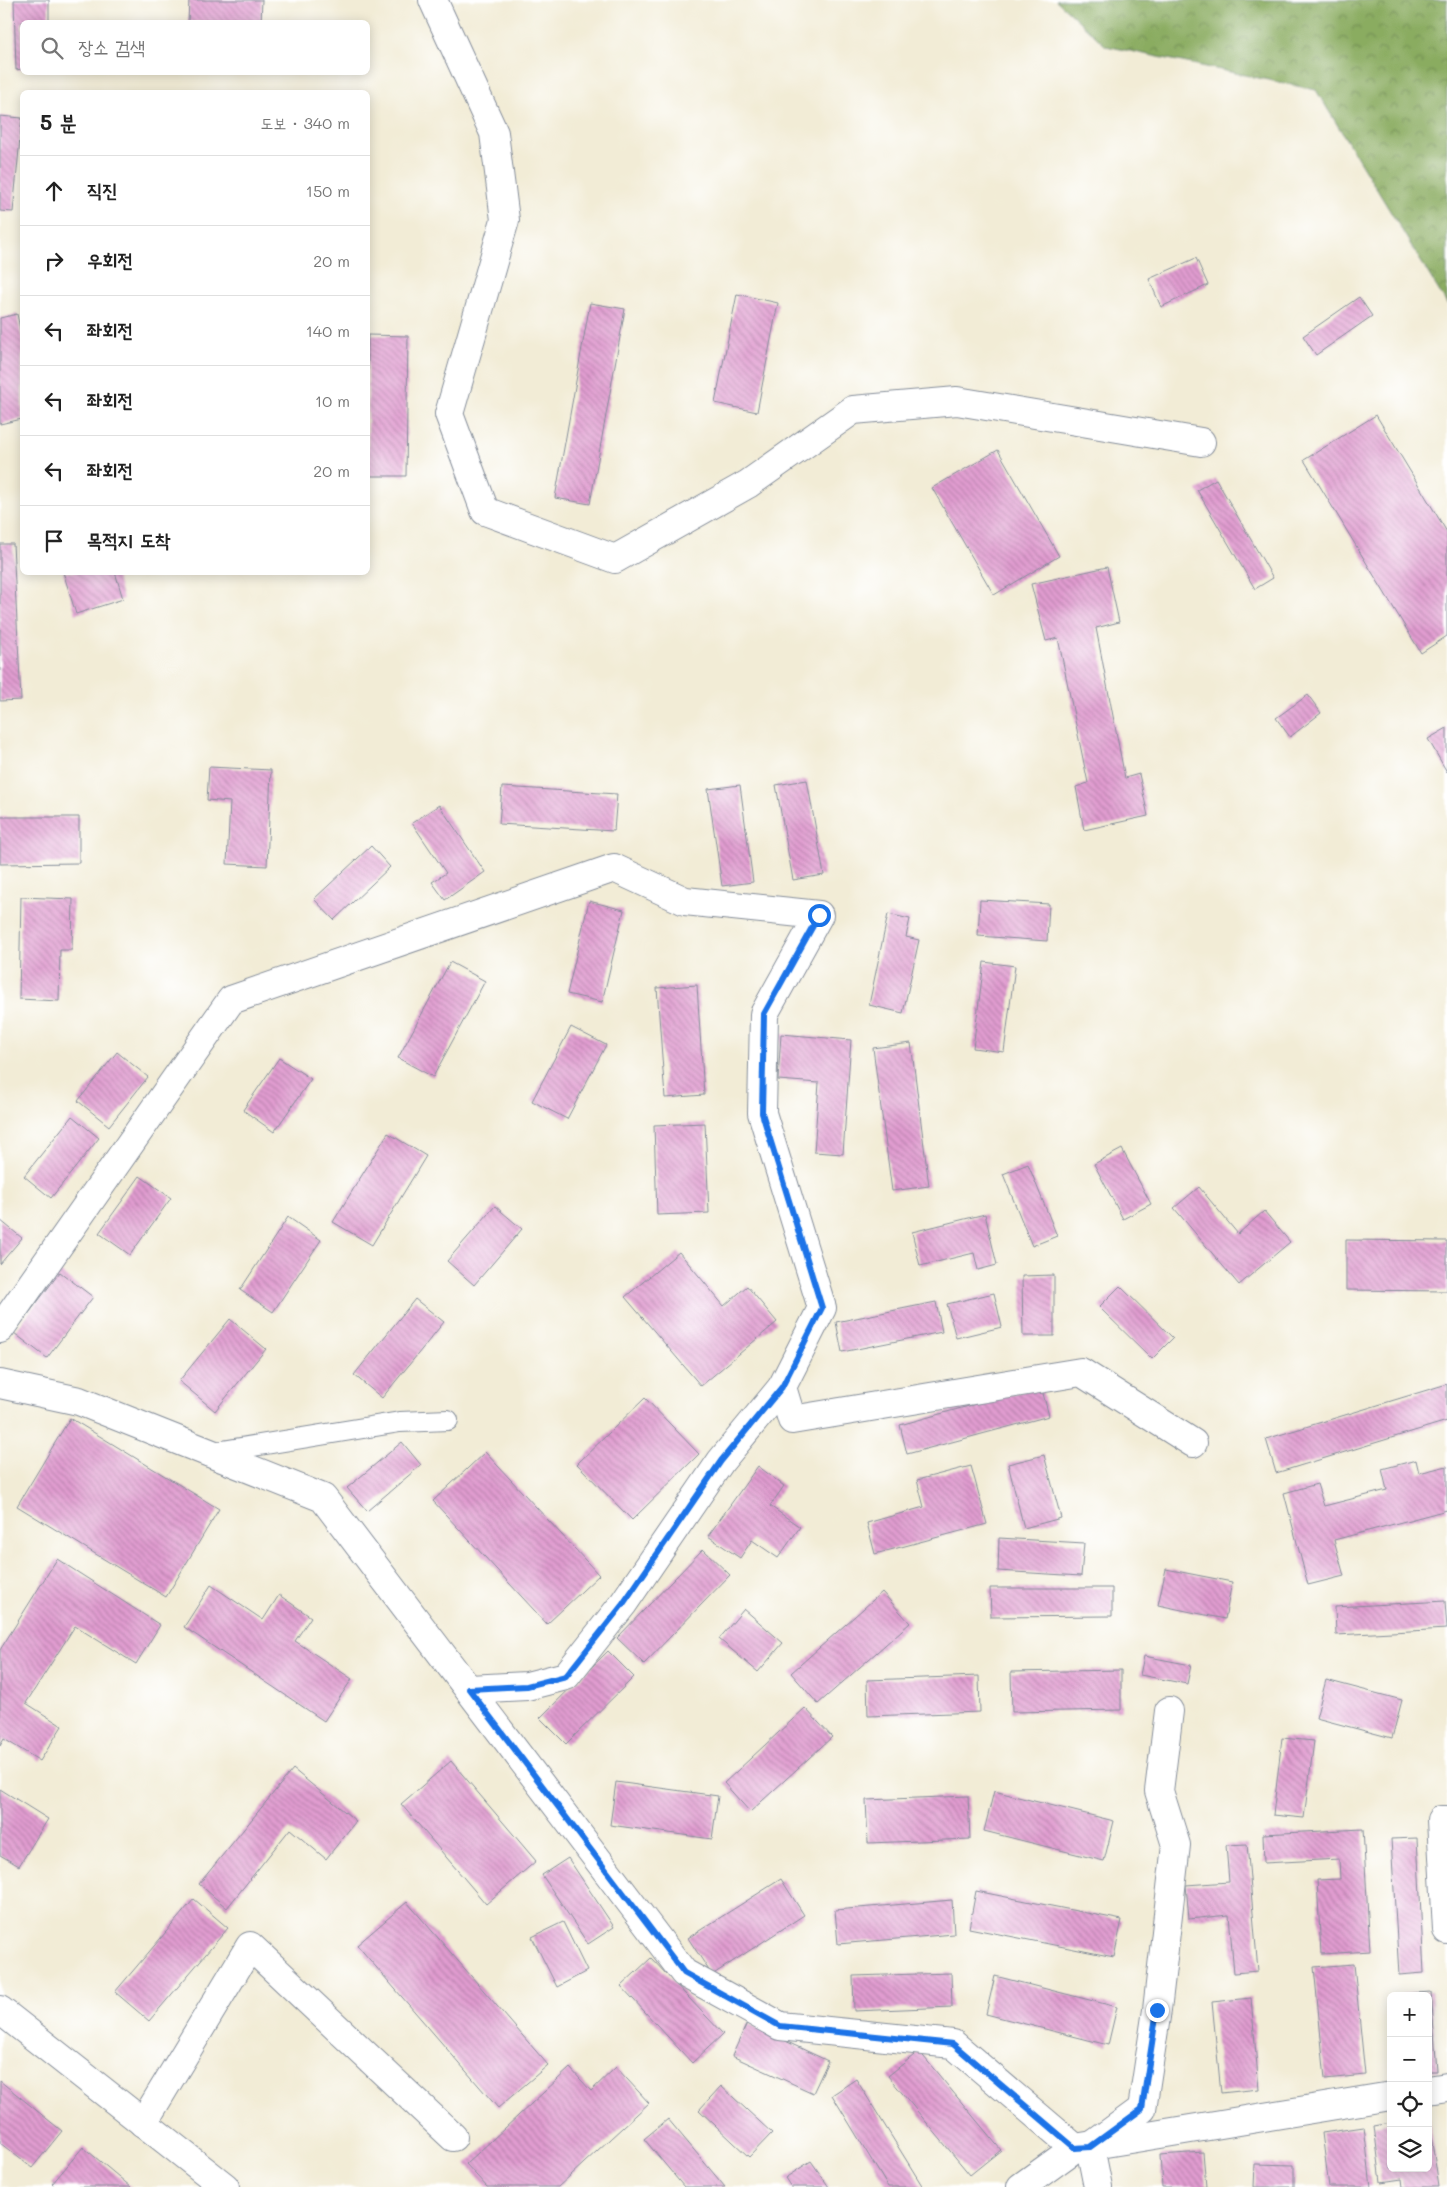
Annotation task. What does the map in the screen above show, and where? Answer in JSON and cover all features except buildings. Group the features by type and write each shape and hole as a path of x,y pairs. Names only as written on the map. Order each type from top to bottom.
{"street":[{"path":"433,0 494,133 505,220 449,414 486,511 614,559 748,484 854,410 957,401 1201,442"},
{"path":"0,1329 231,1000 614,868 686,901 819,915 764,1014 762,1113 822,1308 782,1387 721,1461 623,1604 566,1676 527,1686 469,1689"},
{"path":"782,1387 792,1420 1081,1372 1193,1443"},
{"path":"0,1384 79,1401 323,1498 684,1973 780,2026 953,2044 1082,2148 1098,2187"},
{"path":"1021,2187 1142,2109 1157,2010 1176,1845 1159,1791 1169,1711"},
{"path":"1447,1820 1441,1820 1447,1930"},
{"path":"143,2123 250,1946 453,2137"},
{"path":"0,2010 225,2187"},
{"path":"1432,2089 1447,2087"},
{"path":"1082,2148 1387,2097"}],"lane":[{"path":"210,1453 400,1422 448,1420"}],"green space":[{"path":"1056,0 1447,0 1447,304 1316,90 1106,46"}],"route":[{"path":"819,915 764,1014 762,1113 822,1308 782,1387 721,1461 623,1604 566,1676 527,1686 469,1689 684,1973 780,2026 953,2044 1075,2148 1090,2147 1142,2109 1157,2010"}]}
